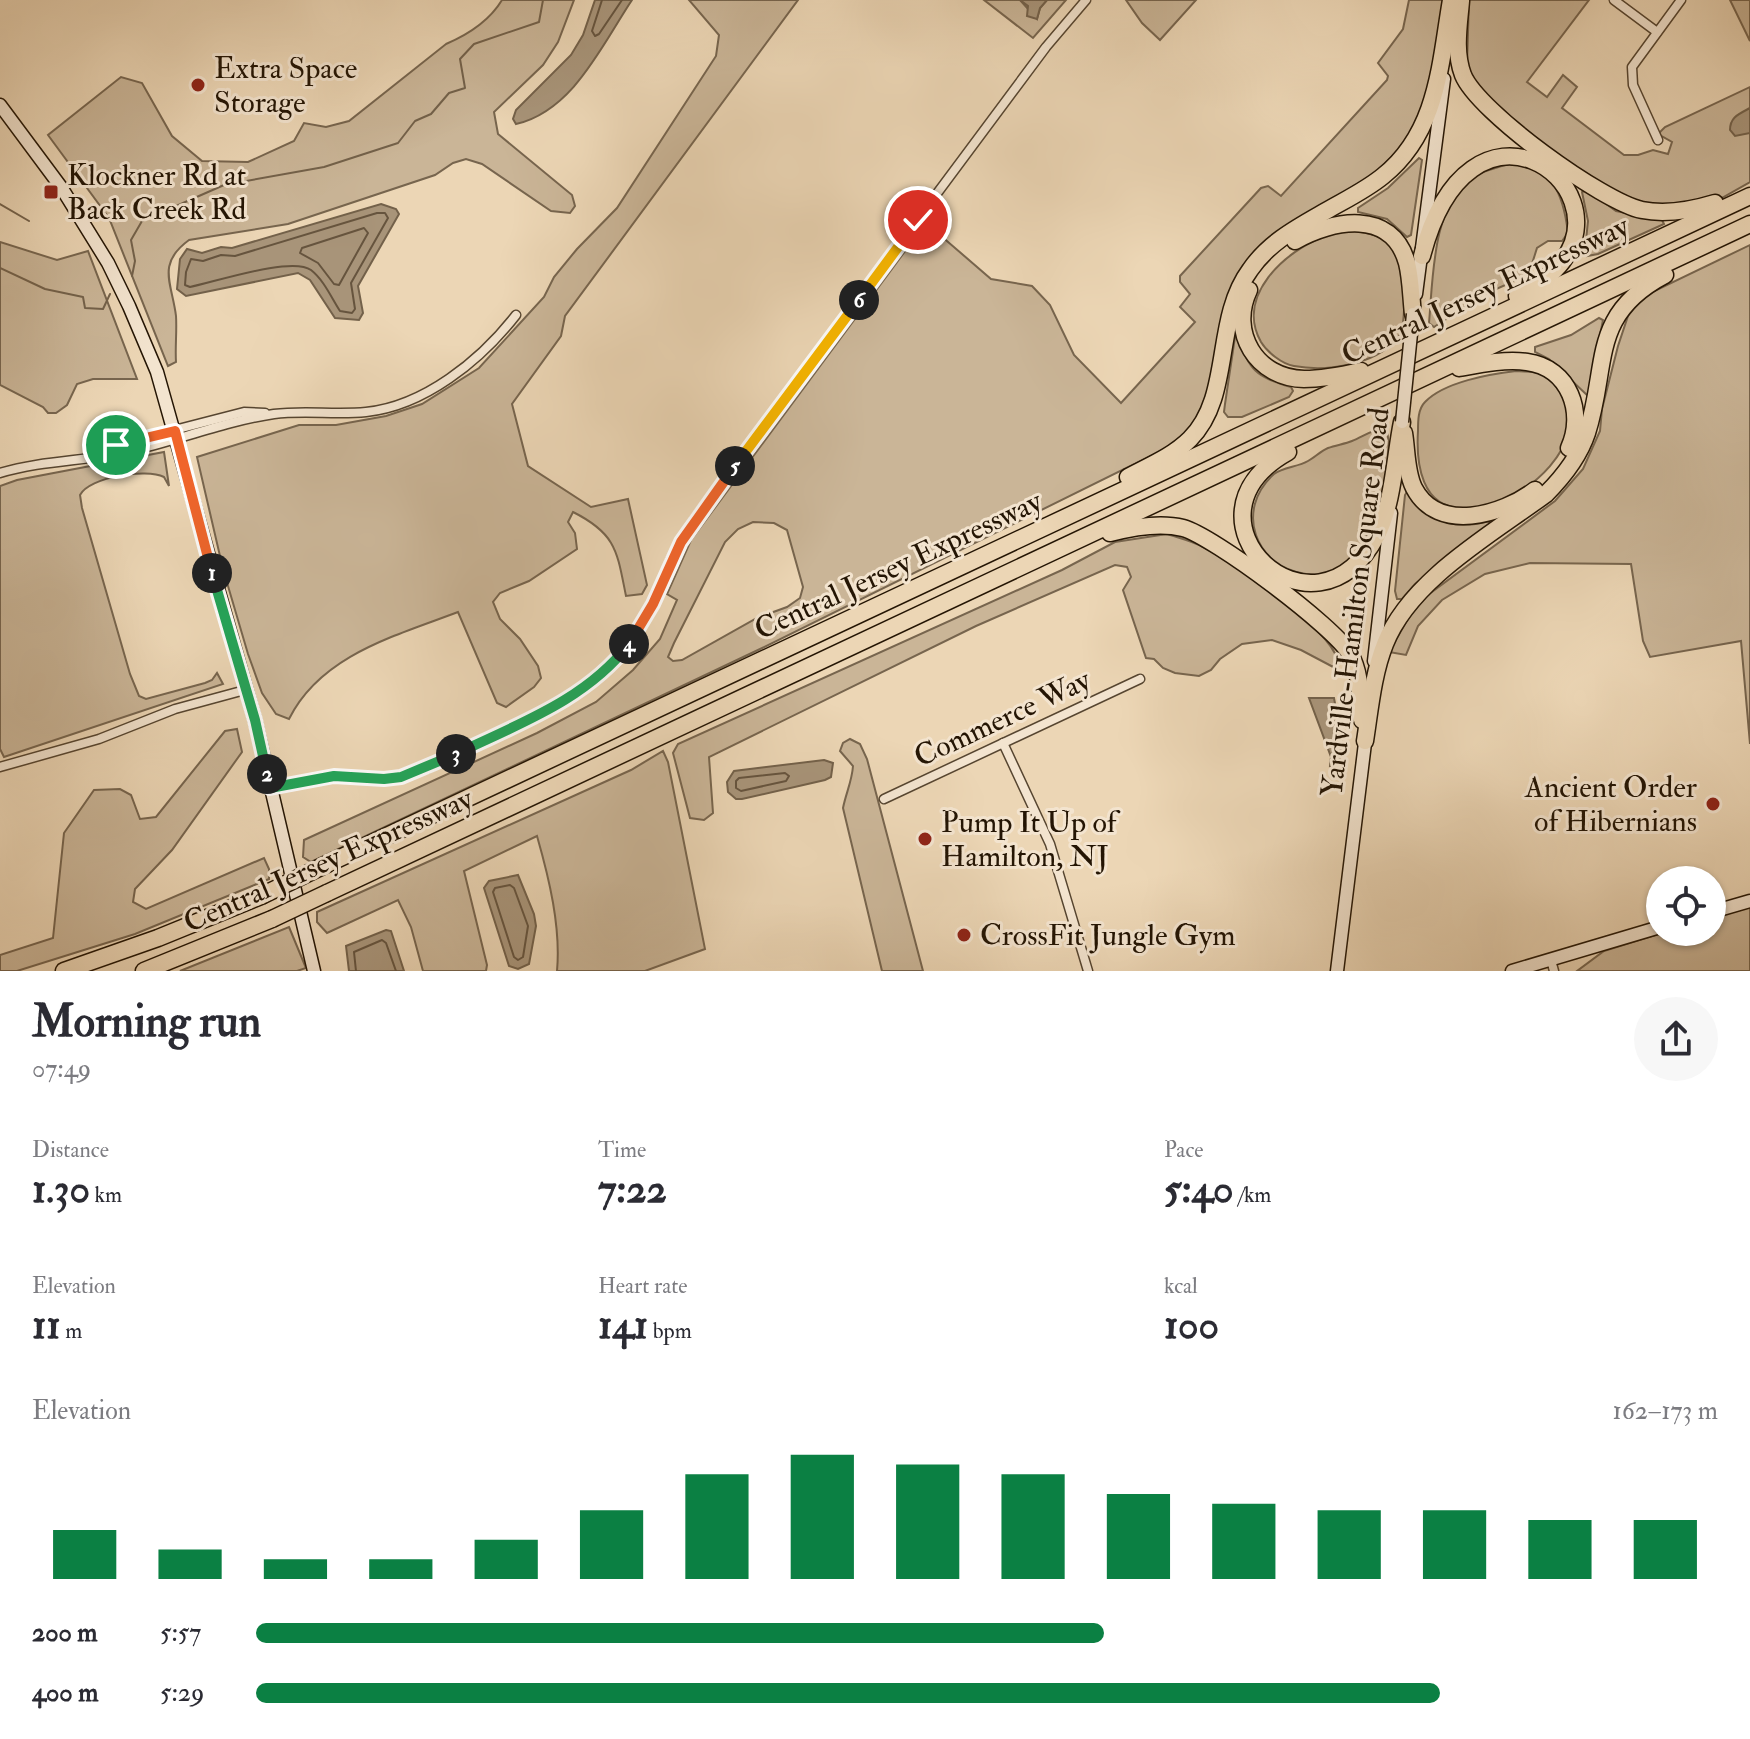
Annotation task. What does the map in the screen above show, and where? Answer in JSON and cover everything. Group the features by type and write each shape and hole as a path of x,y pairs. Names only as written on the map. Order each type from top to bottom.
{"highway":[{"path":"947,573 1171,454 1190,440 1210,409 1230,310 1250,269 1282,237 1383,176 1405,156 1418,137 1434,102 1452,0"},
{"path":"1461,0 1459,62 1474,94 1539,149 1586,182 1629,206 1655,212 1702,207 1750,188"},
{"path":"1422,256 1429,227 1443,200 1465,172 1479,163 1500,157 1523,158 1544,166 1566,189 1575,221 1572,243 1561,264 1546,278 1462,331"},
{"name":"Central Jersey Expressway","path":"64,971 261,896 1750,196"},
{"path":"1405,358 1366,370 1321,378 1283,375 1262,364 1249,348 1242,329 1242,309 1254,281 1280,252 1321,228 1356,222 1376,228 1399,246 1408,265 1413,314"},
{"path":"1365,743 1379,662 1390,631 1408,603 1432,579 1546,494 1578,454 1588,429 1604,344 1619,312 1649,284 1750,227"},
{"name":"Central Jersey Expressway","path":"144,971 272,919 1750,227"},
{"path":"1402,422 1413,486 1432,508 1451,516 1489,512 1519,501 1542,485 1560,464 1575,436 1577,417 1572,397 1555,374 1538,365 1509,361 1434,373"},
{"path":"1387,395 1276,458 1260,472 1245,501 1244,522 1249,544 1261,562 1286,579 1316,582 1335,577 1363,556 1382,523 1402,422"},
{"path":"957,597 1084,541 1116,531 1157,525 1197,533 1277,588 1343,643 1358,674 1365,743"}],"street":[{"path":"270,788 334,776 401,777 428,768 566,701 609,667 644,621 671,559 694,520 1046,47 1086,0"},
{"name":"Yardville-Hamilton Square Road","path":"1337,971 1452,0"},
{"path":"1614,0 1657,32"},
{"path":"1658,140 1633,85 1632,73 1635,61 1681,0"},
{"path":"0,105 61,187 113,273 157,372 255,720 314,971"},
{"path":"0,473 20,467 82,460 116,445 176,436 244,412 363,412 403,404 472,361 516,315"},
{"name":"Commerce Way","path":"884,799 1140,679"},
{"path":"0,767 99,739 175,709 245,690"},
{"path":"1003,743 1050,844 1088,971"},
{"path":"1726,908 1750,901"},
{"path":"1512,971 1552,965 1646,932"}],"shaded area":[{"path":"502,0 574,0 558,42 543,65 494,112 498,134 572,195 575,206 570,213 551,211 482,164 466,159 453,163 435,175 288,224 189,240 172,257 169,266 176,316 176,362 168,366 109,218 48,135 121,77 142,83 172,136 202,161 248,162 294,141 304,123 326,127 349,121 446,44 477,26"},
{"path":"689,0 798,0 565,316 561,336 512,404 528,466 591,507 628,499 647,585 642,594 626,596 613,546 599,528 573,512 568,522 575,533 577,549 529,581 500,593 493,602 500,619 520,639 538,666 541,678 534,687 506,707 497,703 458,612 362,650 320,679 303,697 289,719 276,714 262,693 248,654 223,569 197,457 299,425 336,425 386,416 422,404 479,368 544,297 554,277 577,249 617,208 716,56 719,35"},
{"path":"984,0 1020,0 1037,19 1040,8 1047,0 1066,0 1033,38"},
{"path":"1126,0 1196,0 1160,40 1142,23"},
{"path":"1409,0 1444,0 1429,101 1419,130 1373,175 1252,258 1207,404 1181,441 758,650 311,862 303,857 304,840 537,733 596,702 633,670 660,639 677,600 667,594 691,540 920,231 933,229 991,279 1032,286 1050,305 1074,355 1121,403 1195,322 1180,307 1190,294 1180,282 1180,276 1261,188 1268,186 1281,196 1387,80 1388,76 1378,63 1403,29","holes":["753,522 774,523 787,530 803,587 800,598 682,660 673,661 668,657 674,643 725,542 738,529"]},
{"path":"1469,0 1589,0 1527,82 1547,97 1563,75 1577,87 1562,108 1624,155 1653,150 1668,154 1672,142 1658,134 1665,127 1750,87 1750,182 1720,199 1675,209 1624,201 1536,140 1477,88 1467,64"},
{"path":"1730,0 1750,0 1750,41"},
{"path":"1419,158 1422,160 1411,235 1407,237 1387,219 1358,212 1358,208 1388,188"},
{"path":"1508,164 1536,170 1553,184 1563,205 1568,233 1562,241 1548,241 1537,248 1531,267 1519,279 1485,294 1434,327 1429,323 1434,265 1449,205 1472,177"},
{"path":"1587,190 1616,211 1662,220 1664,224 1587,256 1588,221 1582,192"},
{"path":"1355,231 1384,239 1397,251 1403,282 1404,310 1400,333 1387,348 1363,361 1321,368 1289,365 1261,342 1255,325 1254,308 1259,292 1268,277 1294,252 1328,235"},
{"path":"0,242 57,260 88,251 137,379 93,379 77,384 67,405 56,413 48,413 43,407 0,385"},
{"path":"1750,245 1750,744 1741,641 1650,657 1643,641 1631,564 1530,563 1485,574 1442,600 1418,626 1406,655 1389,652 1417,603 1555,501 1583,469 1600,431 1602,409 1628,316 1644,296"},
{"path":"1599,318 1603,320 1588,396 1549,359 1535,352 1535,347 1571,335"},
{"path":"1235,337 1255,371 1291,387 1293,391 1289,397 1242,417 1228,417 1224,412"},
{"path":"1516,371 1544,375 1562,395 1569,413 1568,432 1561,450 1535,481 1499,502 1464,508 1438,501 1430,493 1420,470 1418,423 1423,405 1433,395 1455,384"},
{"path":"1386,428 1388,464 1380,510 1372,530 1352,558 1336,571 1321,575 1288,569 1274,560 1263,549 1253,520 1255,504 1262,488 1278,472 1304,463 1328,448"},
{"path":"164,452 169,486 164,477 156,474 106,479 94,483 80,495 82,508 139,696 146,699 205,683 217,673 223,684 4,757 0,749 0,486 17,480"},
{"path":"1408,490 1425,509 1442,521 1463,525 1489,521 1489,525 1415,584 1402,599 1397,599 1395,591"},
{"path":"1167,534 1217,554 1285,602 1325,639 1336,656 1337,669 1301,650 1272,640 1242,644 1199,676 1163,668 1154,659 1146,658 1123,590 1131,577 1127,567 1115,565 976,626 709,757 713,813 704,820 690,818 673,753 678,744 1062,570 1115,542"},
{"path":"237,729 242,752 172,850 135,889 133,902 146,909 264,858 269,879 135,934 17,971 0,971 0,955 53,938 64,833 94,790 120,789 131,795 140,819 156,817 225,731"},
{"path":"850,739 860,744 867,759 923,971 882,971 843,808 853,766 840,751 843,743"},
{"path":"663,751 668,762 705,949 645,971 557,971 556,920 537,836 464,871 486,971 423,971 411,927 398,900 327,933 317,922 317,912 631,770"},
{"path":"1750,906 1750,971 1577,971 1604,951 1646,938 1646,946 1726,946 1726,913"},
{"path":"289,927 306,968 297,971 180,971"}],"water":[{"path":"595,0 632,0 597,56 570,91 536,117 516,124 513,119 516,110 571,55 583,35"},
{"path":"1020,0 1047,0 1040,8 1037,19 1027,16 1028,6"},
{"path":"1750,108 1750,133 1735,136 1730,130 1732,122"},
{"path":"381,204 396,209 399,214 358,286 363,313 359,320 335,318 310,280 298,273 186,296 177,289 180,259 187,249 202,253 221,247 232,248"},
{"path":"1309,698 1334,698 1342,741 1339,765 1330,766 1331,757"},
{"path":"824,760 833,763 831,777 825,780 742,799 736,799 728,792 727,782 734,771"},
{"path":"518,875 536,926 529,964 518,969 509,966 484,888 489,881"},
{"path":"386,930 391,931 404,971 349,971 346,946"}],"waterway":[{"path":"132,276 135,261 131,240 142,221 224,185 324,167 398,143 415,121 431,114 449,93 465,88 460,59 474,44 539,22 543,0"},
{"path":"0,204 29,221"},
{"path":"0,268 45,289 83,297 85,308 103,309 110,294"}],"place":[{"name":"Extra Space Storage","path":"198,85"},
{"name":"Klockner Rd at Back Creek Rd","path":"51,192"},
{"name":"Ancient Order of Hibernians","path":"1713,804"},
{"name":"Pump It Up of Hamilton, NJ","path":"925,839"},
{"name":"CrossFit Jungle Gym","path":"964,935"}],"route":[{"path":"116,445 175,431 255,720 270,788 322,777 401,777 428,768 566,701 597,678 622,653 644,621 671,559 694,520 918,220"}]}
